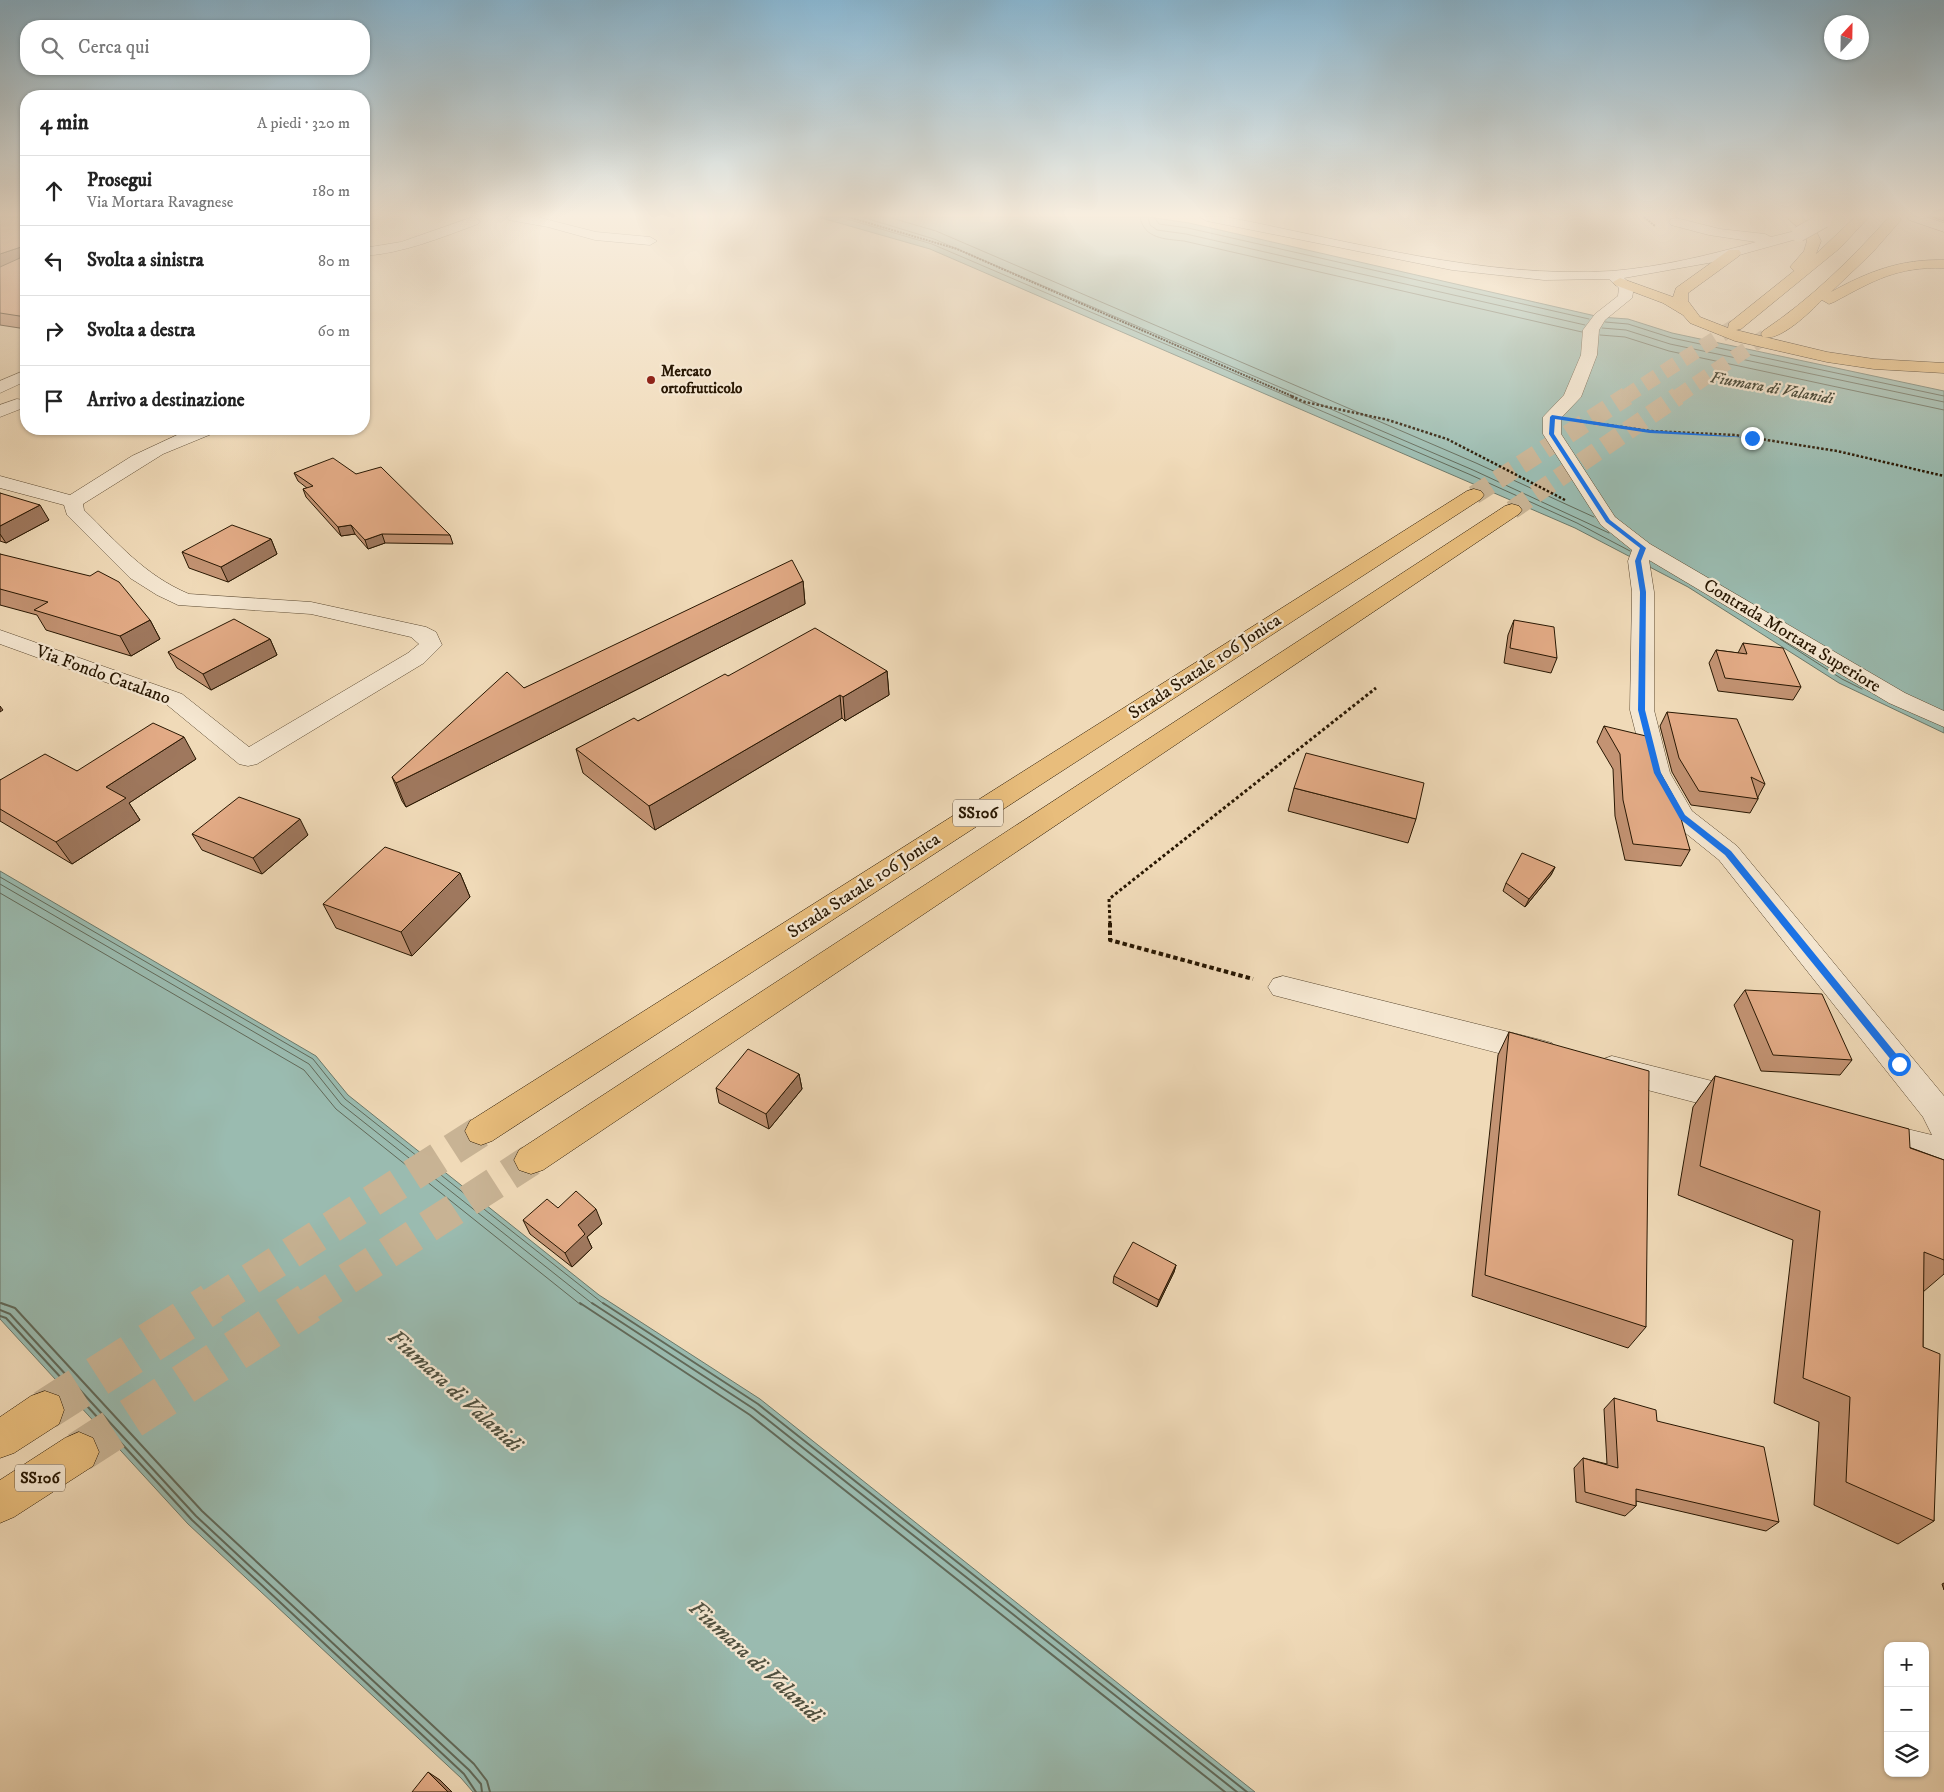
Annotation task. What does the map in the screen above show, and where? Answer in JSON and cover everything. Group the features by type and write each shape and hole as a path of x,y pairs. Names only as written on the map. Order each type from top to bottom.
{"highway":[{"path":"1669,301 1686,311 1695,320 1712,328 1777,347 1874,364 1944,368"},
{"path":"1680,301 1686,311"},
{"path":"1760,308 1767,301"},
{"path":"1735,326 1769,301"},
{"path":"1799,314 1813,301"},
{"path":"1769,334 1799,314 1825,301"},
{"name":"Strada Statale 106 Jonica","path":"481,1131 1474,495"},
{"name":"SS106","path":"531,1160 1512,510"},
{"path":"0,1439 45,1410"},
{"name":"SS106","path":"0,1503 79,1452"}],"street":[{"path":"1552,417 1572,397 1589,355 1591,330 1600,316 1621,301"},
{"path":"0,388 20,378"},
{"path":"0,393 20,399"},
{"path":"0,412 20,401"},
{"name":"Contrada Mortara Superiore","path":"1552,417 1552,434 1608,521 1640,554 1897,698 1944,720"},
{"path":"0,482 73,502 184,435"},
{"name":"Via Fondo Catalano","path":"0,637 174,699 248,758 416,658 431,645 428,637 418,632 311,608 186,600 164,591 137,574 74,511 73,502"},
{"path":"1640,554 1643,592 1642,710 1658,773 1682,817 1728,853 1936,1109 1944,1127"},
{"path":"1283,987 1772,1109"},
{"path":"1848,1128 1944,1152"}],"path":[{"path":"1075,301 1306,402 1388,420 1447,439 1526,482 1608,521"},
{"path":"1552,417 1650,431 1735,435 1837,451 1944,476"},
{"path":"1283,987 1110,940 1109,899 1376,688"}],"water":[{"name":"Fiumara di Valanidi","path":"1049,301 1528,301 1600,317 1628,319 1672,333 1944,391 1944,733 1839,683 1688,587 1575,528"},
{"name":"Fiumara di Valanidi","path":"0,871 316,1056 348,1095 599,1295 760,1399 1255,1792 473,1792 461,1778 188,1524 0,1319"}],"building":[{"path":"0,301 20,301 20,316 0,313"},
{"path":"333,458 356,474 381,467 450,535 382,534 365,540 351,525 338,527 303,489 313,486 294,473"},
{"path":"0,493 40,505 0,526"},
{"path":"232,525 271,539 221,567 182,552"},
{"path":"0,554 90,576 98,571 119,582 150,620 120,636 34,610 48,602 0,589"},
{"path":"792,560 803,581 396,783 392,777 507,672 524,688"},
{"path":"234,619 270,639 203,674 168,652"},
{"path":"1514,620 1554,627 1557,658 1510,648"},
{"path":"815,628 887,671 843,697 840,695 649,806 576,749 634,718 638,721 725,674 728,676"},
{"path":"1743,643 1783,648 1801,687 1725,678 1716,650 1747,654"},
{"path":"1667,712 1737,719 1765,784 1751,777 1758,799 1699,791 1679,758"},
{"path":"153,723 184,737 106,787 126,798 56,842 0,809 0,780 45,754 77,771"},
{"path":"1604,726 1646,736 1652,758 1676,801 1690,850 1633,844 1623,800 1620,754"},
{"path":"1306,753 1424,783 1416,819 1294,788"},
{"path":"239,797 300,819 253,858 192,834"},
{"path":"385,847 460,873 401,932 323,904"},
{"path":"1522,853 1555,867 1529,899 1506,883"},
{"path":"1745,990 1822,994 1852,1060 1773,1055"},
{"path":"1509,1032 1649,1071 1646,1327 1485,1275"},
{"path":"748,1049 799,1074 766,1114 716,1088"},
{"path":"1715,1076 1909,1129 1910,1148 1944,1160 1944,1260 1924,1252 1923,1347 1940,1354 1934,1521 1846,1482 1850,1397 1803,1378 1820,1211 1700,1166"},
{"path":"576,1191 596,1209 578,1225 585,1234 565,1253 523,1220 547,1199 558,1208"},
{"path":"1133,1242 1176,1265 1159,1300 1114,1276"},
{"path":"1614,1398 1656,1410 1657,1421 1764,1447 1779,1522 1636,1489 1636,1506 1585,1492 1583,1458 1618,1468"},
{"path":"428,1772 448,1792 412,1792"}],"tunnel":[{"path":"1625,397 1735,326"},
{"path":"1677,397 1769,334"},
{"path":"1474,495 1627,396"},
{"path":"1512,510 1678,396"},
{"path":"210,1305 481,1131"},
{"path":"307,1305 531,1160"},
{"path":"45,1410 212,1303"},
{"path":"79,1452 309,1303"}],"place":[{"name":"Mercato ortofrutticolo","path":"651,380"}],"route":[{"path":"1752,438 1735,435 1650,431 1552,417 1552,434 1608,521 1643,548 1638,561 1643,592 1642,710 1658,773 1682,817 1728,853 1899,1064"}]}
